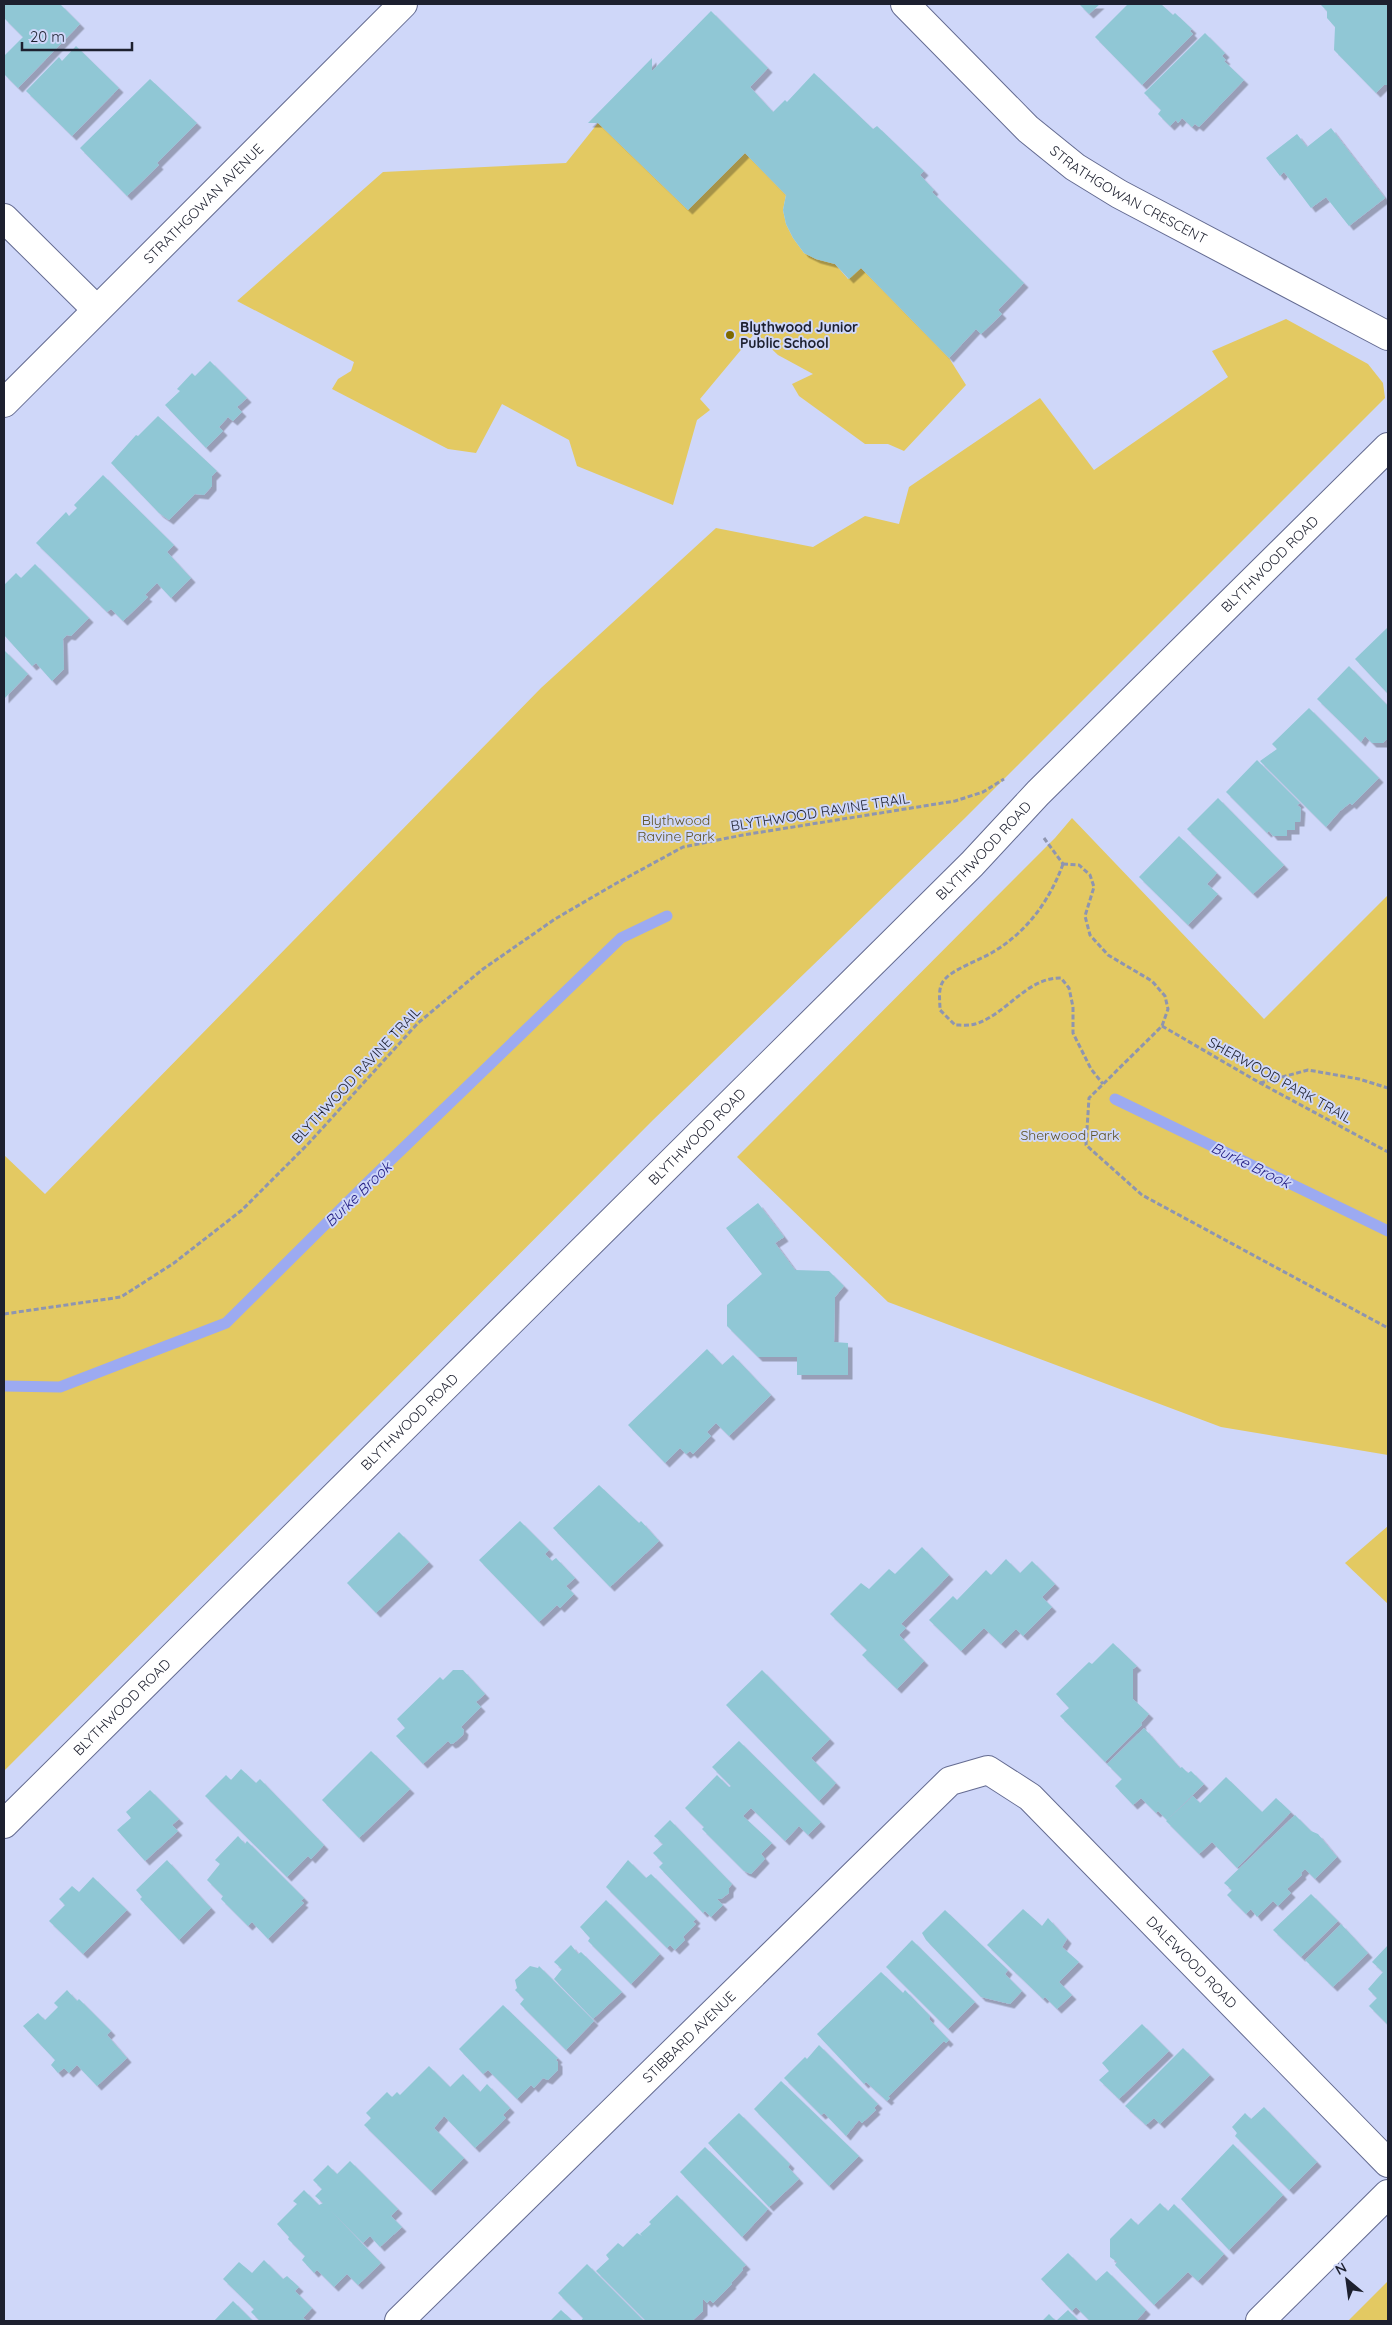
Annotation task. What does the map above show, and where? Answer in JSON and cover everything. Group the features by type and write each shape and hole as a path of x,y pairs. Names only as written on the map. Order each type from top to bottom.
{"street":[{"name":"STRATHGOWAN AVENUE","path":"4,403 403,4"},
{"name":"STRATHGOWAN CRESCENT","path":"905,4 1028,129 1075,167 1119,194 1388,336"},
{"path":"4,218 96,309"},
{"name":"BLYTHWOOD ROAD","path":"4,1824 972,864 1038,793 1388,447"},
{"name":"DALEWOOD ROAD","path":"988,1770 1030,1797 1388,2163"},
{"name":"STIBBARD AVENUE","path":"399,2321 950,1781 988,1770"},
{"path":"1260,2321 1388,2194"}],"path":[{"name":"BLYTHWOOD RAVINE TRAIL","path":"4,1314 121,1297 174,1263 242,1210 308,1144 425,1017 483,969 555,919 640,870 683,847 743,835 955,802 983,792 1010,775"},
{"path":"1044,838 1063,864"},
{"path":"1063,864 1080,865 1090,875 1094,887 1085,916 1090,935 1108,955 1152,981 1165,996 1168,1009 1162,1026 1089,1098 1086,1145 1142,1195 1388,1328"},
{"path":"1063,864 1052,891 1026,927 995,951 946,978 939,989 940,1010 955,1025 975,1024 1003,1009 1034,985 1054,977 1061,978 1069,988 1074,1007 1073,1033 1091,1069 1103,1084"},
{"name":"SHERWOOD PARK TRAIL","path":"1162,1026 1260,1083 1388,1152"},
{"path":"1260,1083 1308,1070 1359,1079 1388,1088"}],"green space":[{"path":"598,123 688,210 745,153 786,195 783,210 786,224 804,253 816,259 835,264 848,279 861,268 949,358 966,385 904,451 888,444 865,444 799,396 792,384 813,374 778,355 755,333 700,399 710,410 697,420 673,505 577,466 569,440 502,404 476,453 448,449 332,389 338,379 351,371 354,362 237,301 383,172 566,163"},
{"name":"Blythwood Ravine Park","path":"1286,319 1368,364 1383,383 1385,398 964,819 653,1120 4,1771 4,1155 45,1194 541,688 716,528 813,547 865,516 899,524 909,487 1040,398 1094,470 1228,377 1212,351"},
{"name":"Sherwood Park","path":"1072,818 1264,1019 1388,895 1388,1455 1221,1427 888,1302 737,1157 1055,838"},
{"path":"1388,1526 1388,1604 1345,1563"},
{"path":"1388,2281 1388,2321 1348,2321"}],"building":[{"path":"60,4 80,24 18,88 4,74 4,56 23,37 4,18 4,5"},
{"path":"1079,4 1100,4 1089,14"},
{"path":"1128,4 1161,4 1173,15 1175,13 1192,29 1190,31 1193,34 1142,85 1095,37"},
{"path":"1320,4 1388,4 1388,85 1384,85 1376,93 1334,50 1335,27 1327,18 1327,11"},
{"path":"711,11 768,68 750,87 773,112 785,100 787,102 814,73 873,129 877,126 924,171 920,175 934,190 932,192 1024,283 998,310 1002,314 981,334 976,329 949,358 861,268 849,279 835,264 816,259 804,253 786,224 783,210 786,195 745,153 688,210 598,123 588,123 652,58 652,71"},
{"path":"1205,33 1225,53 1222,56 1226,60 1224,61 1244,80 1199,127 1195,124 1192,127 1182,118 1178,123 1176,120 1170,126 1158,114 1161,110 1144,93"},
{"path":"76,46 119,88 72,136 26,91 59,57 62,61"},
{"path":"150,79 197,123 157,163 159,165 127,196 80,148"},
{"path":"1331,128 1385,198 1349,226 1326,197 1311,208 1284,172 1280,176 1266,158 1297,134 1307,147"},
{"path":"210,361 247,398 237,407 242,412 233,421 228,417 219,427 223,431 206,448 165,405 180,391 177,389 192,373 195,376"},
{"path":"158,416 217,471 212,476 212,486 204,495 195,494 169,520 159,513 111,463 136,435 138,436"},
{"path":"103,475 174,545 167,552 191,578 171,598 157,583 145,595 148,597 123,621 111,609 107,612 36,543 66,512 69,516 77,508 74,505"},
{"path":"35,564 89,618 71,636 67,635 63,639 64,669 52,681 36,663 32,666 4,635 4,585 16,573 21,578"},
{"path":"1388,627 1388,694 1355,659"},
{"path":"4,650 28,674 4,699"},
{"path":"1349,666 1388,706 1388,738 1383,743 1372,743 1365,736 1361,742 1317,699"},
{"path":"1309,708 1379,778 1352,805 1350,803 1340,811 1326,827 1260,761 1277,749 1272,744"},
{"path":"1257,760 1300,803 1297,805 1301,808 1300,822 1295,822 1295,830 1287,830 1287,836 1273,836 1269,831 1267,833 1226,792"},
{"path":"1218,798 1284,865 1253,894 1187,829"},
{"path":"1179,836 1217,873 1207,884 1218,894 1188,925 1139,877"},
{"path":"758,1203 784,1237 775,1243 795,1270 829,1271 844,1286 835,1297 834,1342 848,1343 848,1375 797,1375 797,1357 758,1357 727,1326 727,1305 762,1274 726,1228"},
{"path":"707,1349 722,1365 733,1355 771,1395 729,1436 716,1423 707,1432 711,1436 693,1454 690,1451 686,1454 680,1448 665,1463 628,1425"},
{"path":"599,1485 639,1523 641,1521 659,1541 610,1587 553,1528"},
{"path":"520,1521 549,1550 545,1554 552,1561 556,1558 575,1578 566,1586 574,1594 560,1608 557,1605 539,1622 479,1560"},
{"path":"399,1532 429,1562 376,1613 347,1583"},
{"path":"922,1547 949,1575 901,1624 906,1628 899,1635 924,1661 897,1689 862,1655 867,1650 830,1614 861,1583 869,1589 889,1569 895,1574"},
{"path":"1006,1559 1020,1573 1032,1561 1055,1584 1042,1597 1052,1607 1023,1636 1016,1629 1001,1644 984,1628 961,1651 929,1620 953,1596 957,1600 986,1570 991,1575"},
{"path":"1113,1643 1137,1666 1133,1669 1133,1699 1149,1714 1141,1723 1142,1725 1105,1762 1060,1716 1069,1708 1056,1694 1089,1662 1092,1664"},
{"path":"453,1670 463,1670 485,1694 476,1702 481,1707 461,1727 464,1730 463,1735 454,1743 451,1744 448,1741 423,1764 396,1736 405,1728 397,1719 440,1677 443,1680"},
{"path":"762,1670 830,1739 811,1758 836,1783 819,1801 726,1705"},
{"path":"1144,1728 1180,1768 1182,1767 1188,1773 1191,1771 1204,1784 1167,1820 1158,1811 1156,1813 1141,1798 1133,1805 1115,1786 1122,1779 1107,1764"},
{"path":"739,1741 821,1822 808,1835 799,1826 785,1841 751,1808 743,1816 772,1843 761,1854 765,1859 751,1874 744,1871 702,1829 704,1827 685,1808 717,1775 729,1787 731,1786 712,1767"},
{"path":"371,1751 410,1789 359,1838 322,1800"},
{"path":"241,1769 256,1783 260,1779 324,1845 311,1859 308,1856 287,1877 205,1796 226,1775 231,1780"},
{"path":"1226,1777 1262,1812 1276,1798 1291,1812 1237,1868 1212,1842 1199,1854 1166,1821 1193,1796 1200,1803"},
{"path":"150,1790 179,1819 172,1825 178,1831 145,1861 117,1830 131,1818 126,1812"},
{"path":"1295,1815 1311,1831 1318,1834 1337,1857 1315,1879 1305,1869 1301,1873 1302,1875 1287,1889 1291,1893 1278,1906 1273,1901 1257,1917 1251,1909 1246,1914 1227,1895 1232,1890 1224,1883"},
{"path":"670,1820 732,1884 729,1888 729,1893 721,1899 717,1899 723,1905 711,1917 705,1911 703,1913 659,1867 663,1863 653,1853 663,1844 654,1836"},
{"path":"238,1836 245,1844 247,1841 304,1898 301,1901 304,1903 268,1939 252,1922 248,1926 221,1899 223,1896 207,1880 220,1864 215,1860"},
{"path":"167,1860 211,1908 179,1940 140,1899 142,1897 136,1890"},
{"path":"628,1860 646,1878 651,1874 696,1919 693,1922 696,1924 683,1937 685,1940 675,1950 670,1945 667,1948 606,1887"},
{"path":"93,1877 127,1910 83,1954 49,1921 65,1905 59,1899 72,1886 79,1892"},
{"path":"1311,1894 1338,1921 1301,1957 1273,1930"},
{"path":"606,1900 660,1954 631,1984 588,1941 590,1938 580,1927"},
{"path":"1023,1909 1042,1926 1048,1918 1067,1939 1062,1947 1079,1962 1059,1982 1072,1995 1057,2009 1045,1997 1043,1999 987,1945"},
{"path":"945,1910 1008,1970 1005,1974 1022,1991 1010,2004 981,1997 926,1940 922,1933"},
{"path":"1341,1924 1368,1953 1333,1987 1305,1960"},
{"path":"912,1940 975,2002 948,2029 886,1967"},
{"path":"571,1945 578,1954 581,1952 622,1992 593,2019 554,1979 562,1969 554,1962"},
{"path":"1388,1945 1388,2025 1369,2006 1377,1998 1368,1989 1383,1972 1372,1962"},
{"path":"530,1966 538,1968 539,1966 594,2021 566,2050 520,2004 524,1999 515,1990 517,1988 515,1980"},
{"path":"881,1972 903,1993 905,1990 930,2016 929,2019 949,2040 946,2043 944,2041 888,2097 890,2098 887,2101 866,2082 864,2084 817,2034"},
{"path":"67,1990 77,2001 79,1999 111,2031 107,2035 127,2058 97,2086 77,2065 69,2073 64,2068 58,2073 51,2065 55,2060 23,2026 38,2013 45,2020 58,2007 54,2003"},
{"path":"503,2005 558,2058 556,2060 558,2062 558,2070 548,2080 543,2078 534,2088 531,2085 517,2099 488,2070 483,2074 459,2049"},
{"path":"1142,2024 1169,2051 1119,2099 1099,2080 1109,2071 1102,2063"},
{"path":"819,2045 878,2104 874,2108 876,2110 862,2123 859,2120 846,2136 824,2113 821,2115 784,2078 805,2057 807,2059"},
{"path":"1183,2048 1210,2075 1160,2124 1154,2118 1146,2125 1125,2106"},
{"path":"429,2066 450,2087 463,2074 480,2092 487,2084 510,2108 503,2115 506,2118 475,2148 444,2116 434,2128 464,2158 431,2191 364,2125 371,2118 366,2113 387,2092 392,2097 397,2092 400,2095"},
{"path":"781,2081 859,2156 829,2186 754,2109"},
{"path":"1264,2107 1317,2162 1289,2190 1235,2136 1237,2133 1232,2127 1245,2113 1251,2119"},
{"path":"739,2113 790,2164 788,2167 799,2179 769,2207 708,2143"},
{"path":"1233,2144 1283,2195 1229,2250 1181,2199"},
{"path":"705,2147 768,2209 742,2237 680,2172"},
{"path":"350,2161 398,2209 391,2216 402,2227 380,2247 370,2236 363,2243 330,2210 381,2263 358,2285 347,2274 334,2287 317,2270 314,2273 302,2260 305,2256 288,2239 289,2237 277,2224 297,2204 293,2201 304,2190 319,2205 323,2203 315,2196 322,2189 313,2180 328,2165 337,2174"},
{"path":"677,2195 746,2265 732,2284 713,2303 710,2300 707,2303 703,2299 703,2311 692,2321 646,2321 596,2271 609,2259 606,2255 618,2243 623,2247 637,2233 642,2236 640,2234 651,2224 649,2222"},
{"path":"1160,2203 1168,2211 1174,2204 1224,2254 1198,2281 1188,2272 1154,2305 1115,2265 1117,2262 1110,2257 1110,2239 1131,2218 1138,2225"},
{"path":"1068,2253 1096,2281 1107,2271 1146,2310 1136,2321 1090,2321 1076,2307 1072,2311 1041,2279"},
{"path":"264,2260 283,2279 287,2276 299,2287 295,2291 312,2308 303,2318 307,2321 260,2321 251,2312 254,2309 223,2279 239,2262 252,2273"},
{"path":"587,2264 644,2321 581,2321 583,2318 558,2293"},
{"path":"233,2301 253,2321 214,2321"},
{"path":"561,2310 573,2321 550,2321"},
{"path":"1068,2310 1079,2321 1056,2321"},
{"path":"1049,2314 1056,2321 1042,2321"}],"waterway":[{"name":"Burke Brook","path":"4,1386 60,1387 226,1323 367,1183 621,938 667,916"},
{"name":"Burke Brook","path":"1115,1099 1388,1231"}],"place":[{"name":"Blythwood Junior Public School","path":"730,335"}]}
